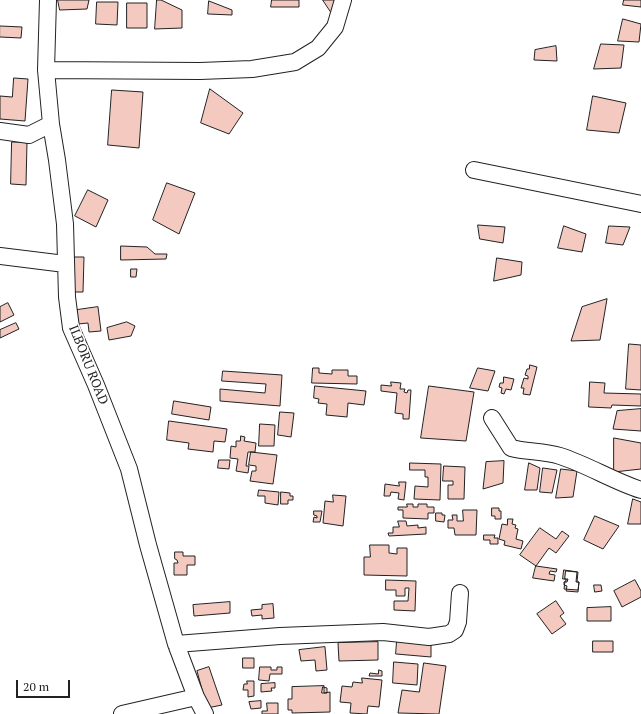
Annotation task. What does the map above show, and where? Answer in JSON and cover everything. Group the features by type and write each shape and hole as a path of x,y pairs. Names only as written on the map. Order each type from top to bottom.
{"street":[{"name":"ILBORU ROAD","path":"48,0 46,70 51,124 65,224 65,264 71,328 96,385 129,469 148,545 176,644 196,697 205,714"},
{"path":"46,70 200,72 252,69 295,62 318,48 335,27 343,0"},
{"path":"0,131 29,135 51,124"},
{"path":"474,170 641,204"},
{"path":"0,256 65,264"},
{"path":"492,418 511,448 561,456 641,490"},
{"path":"176,644 280,636 383,632 429,637 449,634 455,630 458,622 460,594"},
{"path":"122,714 196,697"}],"building":[{"path":"58,0 89,0 87,9 60,10"},
{"path":"157,0 161,0 182,10 182,28 155,29"},
{"path":"272,0 299,0 299,7 271,7"},
{"path":"323,0 335,0 339,11 331,12"},
{"path":"624,0 641,0 641,7 623,5"},
{"path":"209,1 232,10 232,15 208,14"},
{"path":"97,2 118,2 117,25 96,24"},
{"path":"127,3 147,3 147,28 127,28"},
{"path":"623,19 641,24 639,42 618,41"},
{"path":"0,26 22,27 21,38 0,37"},
{"path":"601,44 624,45 621,68 594,69"},
{"path":"556,46 557,61 534,60 535,50"},
{"path":"14,78 28,79 25,121 0,119 0,96 12,97"},
{"path":"210,89 243,113 229,134 201,123"},
{"path":"112,90 143,92 139,148 108,145"},
{"path":"593,96 626,103 619,133 587,130"},
{"path":"12,142 27,142 26,185 11,184"},
{"path":"167,183 195,193 179,234 153,220"},
{"path":"88,190 108,200 96,227 75,216"},
{"path":"478,225 505,227 503,243 480,239"},
{"path":"564,226 586,234 582,252 558,248"},
{"path":"609,226 630,227 623,245 606,243"},
{"path":"121,246 147,247 155,254 167,254 166,259 121,260"},
{"path":"73,257 84,257 83,292 72,292"},
{"path":"497,258 522,262 521,275 494,281"},
{"path":"131,269 137,269 136,277 131,277"},
{"path":"607,299 600,340 571,341 582,307"},
{"path":"8,303 14,315 0,322 0,307"},
{"path":"98,307 101,331 89,332 88,323 78,324 77,310"},
{"path":"127,322 135,326 131,336 109,340 107,328"},
{"path":"16,323 19,329 0,338 0,330"},
{"path":"629,344 641,345 641,390 626,389"},
{"path":"530,365 537,367 530,395 523,394 524,388 521,388 524,378 528,379 528,376 525,375"},
{"path":"313,368 319,368 319,373 332,374 332,370 348,370 348,376 357,376 357,384 312,383"},
{"path":"478,368 495,371 488,391 470,388"},
{"path":"223,371 282,375 280,406 220,401 220,389 265,393 266,384 222,381"},
{"path":"504,377 514,379 511,390 506,389 504,394 501,393 502,388 499,387 500,383 503,383"},
{"path":"391,382 401,383 400,389 405,389 404,392 407,393 408,390 411,390 409,419 403,419 403,414 395,413 397,393 381,391 381,385 391,386"},
{"path":"590,382 605,383 604,393 641,394 641,406 612,405 611,408 589,407"},
{"path":"315,386 366,391 364,405 348,403 347,417 326,415 327,404 318,403 319,399 314,398"},
{"path":"429,386 474,392 466,441 421,438"},
{"path":"174,401 211,407 209,420 172,414"},
{"path":"641,409 641,431 613,429 617,411"},
{"path":"280,412 294,413 291,437 278,435"},
{"path":"169,421 227,429 225,442 214,441 213,452 188,449 189,443 167,440"},
{"path":"260,424 275,425 274,446 259,446"},
{"path":"241,436 245,437 244,441 256,443 255,452 248,452 246,466 249,466 248,473 236,471 238,459 230,458 231,446 236,447 236,441 240,441"},
{"path":"614,438 641,443 641,469 614,472"},
{"path":"251,452 277,455 273,484 250,481 252,471 256,471 256,466 249,465"},
{"path":"219,460 230,460 229,469 218,468"},
{"path":"504,461 503,483 483,489 486,462"},
{"path":"410,463 441,464 440,500 414,499 415,486 428,487 428,477 425,477 425,470 410,470"},
{"path":"529,463 540,468 537,490 525,490"},
{"path":"444,466 465,467 464,499 448,499 448,485 453,485 453,481 443,481"},
{"path":"543,468 557,470 552,493 540,492"},
{"path":"561,469 577,471 573,497 556,498"},
{"path":"399,482 406,482 404,500 398,499 399,493 391,492 390,496 384,496 385,484 399,486"},
{"path":"259,490 279,492 278,505 265,503 265,496 258,496"},
{"path":"281,492 290,493 290,496 293,496 293,500 288,500 288,504 281,504"},
{"path":"333,495 346,496 343,526 323,523 325,501 333,502"},
{"path":"633,499 641,502 641,524 628,524"},
{"path":"407,504 413,504 413,507 418,507 418,504 427,504 427,507 434,507 434,513 428,513 428,519 403,518 403,510 398,510 398,507 407,507"},
{"path":"492,508 499,508 499,511 501,511 501,519 495,519 495,516 492,516"},
{"path":"463,510 477,510 476,535 455,535 454,528 448,528 448,520 453,520 452,515 457,515 457,521 463,521"},
{"path":"314,511 322,511 320,522 313,522 314,517 317,518 317,516 314,515"},
{"path":"436,513 442,513 442,515 445,515 444,522 436,521"},
{"path":"595,516 619,526 603,549 584,540"},
{"path":"508,519 513,519 512,524 516,525 515,528 518,529 516,539 523,541 521,549 504,545 505,541 499,539 502,524 507,525"},
{"path":"398,521 406,521 407,526 418,525 418,528 426,527 426,534 389,536 388,533 393,533 393,527 399,527"},
{"path":"540,528 556,539 562,531 569,536 556,553 549,548 536,566 520,555"},
{"path":"484,535 495,535 494,538 498,538 498,544 490,544 490,540 484,540"},
{"path":"370,545 389,545 389,553 397,554 397,548 407,548 407,576 364,575 364,557 370,557"},
{"path":"175,552 183,552 183,556 195,556 195,565 187,565 187,575 174,575 174,563 178,563 175,559"},
{"path":"536,566 557,569 556,572 550,571 549,574 555,575 554,581 533,578"},
{"path":"564,570 578,572 578,592 566,591 567,586 564,585 564,582 567,582 568,579 563,579"},
{"path":"566,571 577,572 576,582 579,582 578,590 564,589"},
{"path":"386,580 416,581 415,611 394,610 394,601 408,601 409,588 405,588 405,596 396,596 396,590 386,590"},
{"path":"635,580 641,591 641,597 622,607 614,591"},
{"path":"594,585 601,585 602,591 595,592"},
{"path":"556,601 564,613 560,616 566,624 552,634 537,614"},
{"path":"230,602 230,613 194,616 193,605"},
{"path":"273,604 274,618 262,619 262,615 252,616 251,610 262,609 262,605"},
{"path":"611,607 611,621 587,621 587,608"},
{"path":"397,641 431,643 431,657 396,654"},
{"path":"593,641 613,641 613,652 593,652"},
{"path":"378,642 378,660 339,661 338,643"},
{"path":"325,647 327,670 316,671 315,660 301,661 299,650"},
{"path":"243,658 254,658 254,668 243,668"},
{"path":"394,662 418,664 417,685 393,683"},
{"path":"424,663 446,666 439,714 398,713 402,690 419,692"},
{"path":"209,667 222,705 207,708 197,671"},
{"path":"260,667 271,667 271,670 277,670 277,667 282,667 282,674 270,674 269,681 259,680"},
{"path":"379,670 382,671 382,676 369,676 370,673 378,674"},
{"path":"362,678 382,680 379,707 368,706 367,714 350,713 351,703 340,702 342,686 352,687 353,682 362,683"},
{"path":"247,681 254,681 254,696 248,697 248,690 243,690 244,684 247,684"},
{"path":"275,683 275,688 271,688 272,691 261,692 261,684"},
{"path":"324,686 324,693 330,692 330,712 292,713 292,710 288,710 288,699 292,699 292,687"},
{"path":"323,687 327,688 327,693 322,693"},
{"path":"261,701 261,708 251,709 249,702"},
{"path":"267,703 278,703 278,714 262,714 262,711 267,711"}]}
